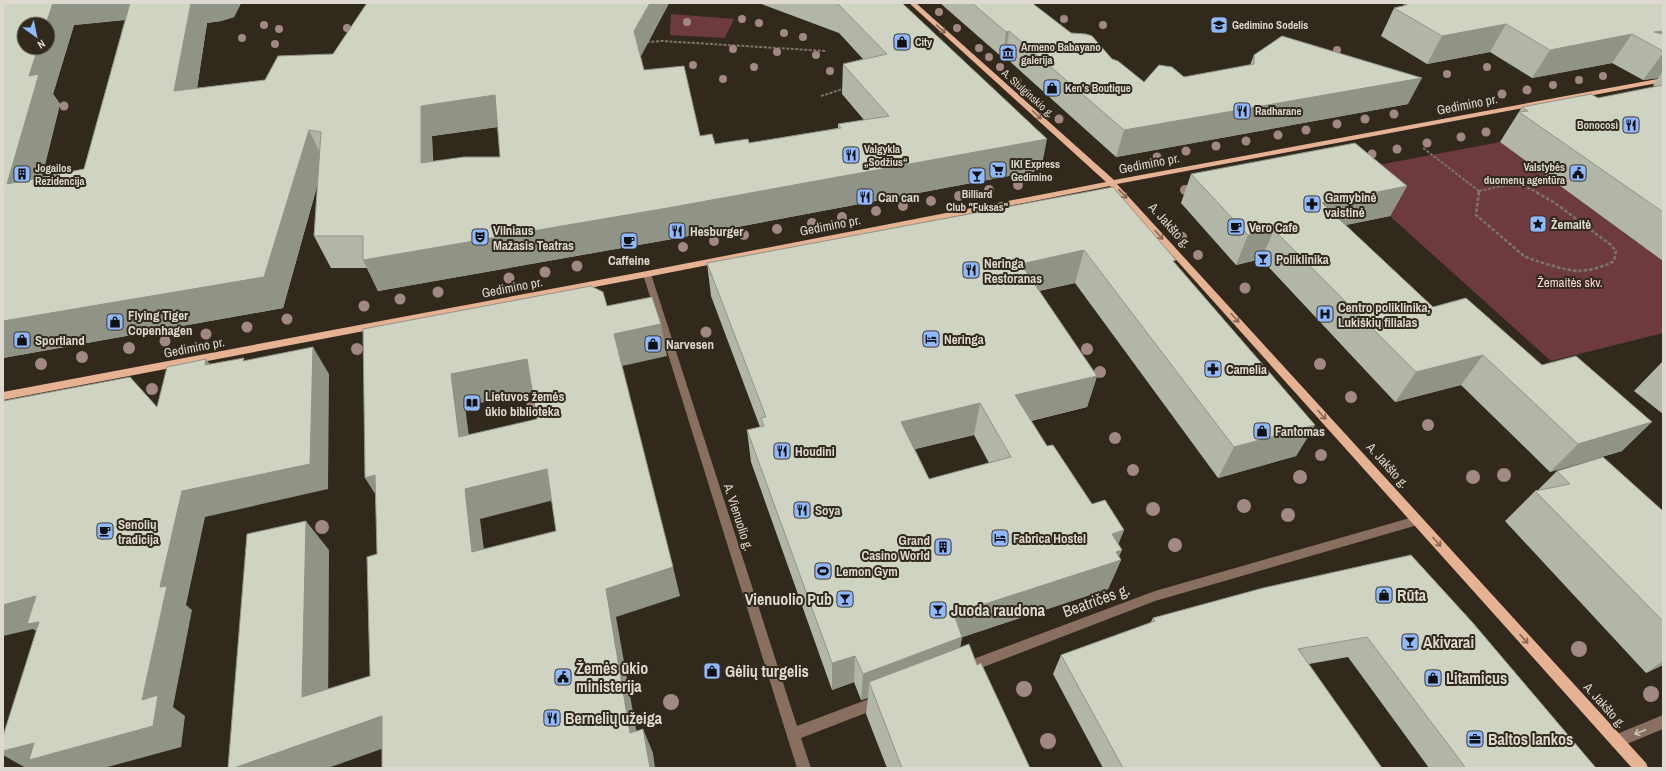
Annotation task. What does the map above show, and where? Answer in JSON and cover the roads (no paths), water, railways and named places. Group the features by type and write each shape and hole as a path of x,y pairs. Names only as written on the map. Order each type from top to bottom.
{"main road":[{"name":"A. Stulginskio g.","path":"912,3 1112,183"},
{"name":"Gedimino pr.","path":"3,396 647,274 1112,183 1663,80"},
{"name":"A. Jakšto g.","path":"1112,183 1641,768"}],"street":[{"name":"A. Vienuolio g.","path":"647,274 804,768"},
{"name":"Beatričės g.","path":"952,673 1155,596 1417,521"},
{"path":"794,734 894,695"},
{"path":"1617,741 1663,722"}],"place":[{"name":"Gedimino Sodelis","path":"1219,25"},
{"name":"City","path":"902,42"},
{"name":"Armeno Babayano galerija","path":"1008,53"},
{"name":"Ken's Boutique","path":"1052,88"},
{"name":"Radharane","path":"1242,111"},
{"name":"Bonocosì","path":"1631,125"},
{"name":"Valgykla „Sodžius“","path":"851,155"},
{"name":"IKI Express Gedimino","path":"998,170"},
{"name":"Valstybės duomenų agentūra","path":"1578,173"},
{"name":"Jogailos Rezidencija","path":"22,174"},
{"name":"Billiard Club \"Fuksas\"","path":"977,176"},
{"name":"Can can","path":"865,197"},
{"name":"Gamybinė vaistinė","path":"1312,204"},
{"name":"Žemaitė","path":"1538,224"},
{"name":"Vero Cafe","path":"1236,227"},
{"name":"Hesburger","path":"677,231"},
{"name":"Vilniaus Mažasis Teatras","path":"480,237"},
{"name":"Caffeine","path":"629,241"},
{"name":"Poliklinika","path":"1263,259"},
{"name":"Neringa Restoranas","path":"971,270"},
{"name":"Centro poliklinika, Lukiškių filialas","path":"1325,314"},
{"name":"Flying Tiger Copenhagen","path":"115,322"},
{"name":"Neringa","path":"931,339"},
{"name":"Sportland","path":"22,340"},
{"name":"Narvesen","path":"653,344"},
{"name":"Camelia","path":"1213,369"},
{"name":"Lietuvos žemės ūkio biblioteka","path":"472,403"},
{"name":"Fantomas","path":"1262,431"},
{"name":"Houdini","path":"782,451"},
{"name":"Soya","path":"802,510"},
{"name":"Senolių tradicija","path":"105,531"},
{"name":"Fabrica Hostel","path":"1000,538"},
{"name":"Grand Casino World","path":"943,547"},
{"name":"Lemon Gym","path":"823,571"},
{"name":"Rūta","path":"1384,595"},
{"name":"Vienuolio Pub","path":"845,599"},
{"name":"Juoda raudona","path":"938,610"},
{"name":"Akivarai","path":"1410,642"},
{"name":"Gėlių turgelis","path":"712,671"},
{"name":"Žemės ūkio ministerija","path":"563,677"},
{"name":"Litamicus","path":"1433,678"},
{"name":"Bernelių užeiga","path":"552,718"},
{"name":"Baltos lankos","path":"1475,739"}],"park label":[{"name":"Žemaitės skv.","path":"1570,282"}]}
